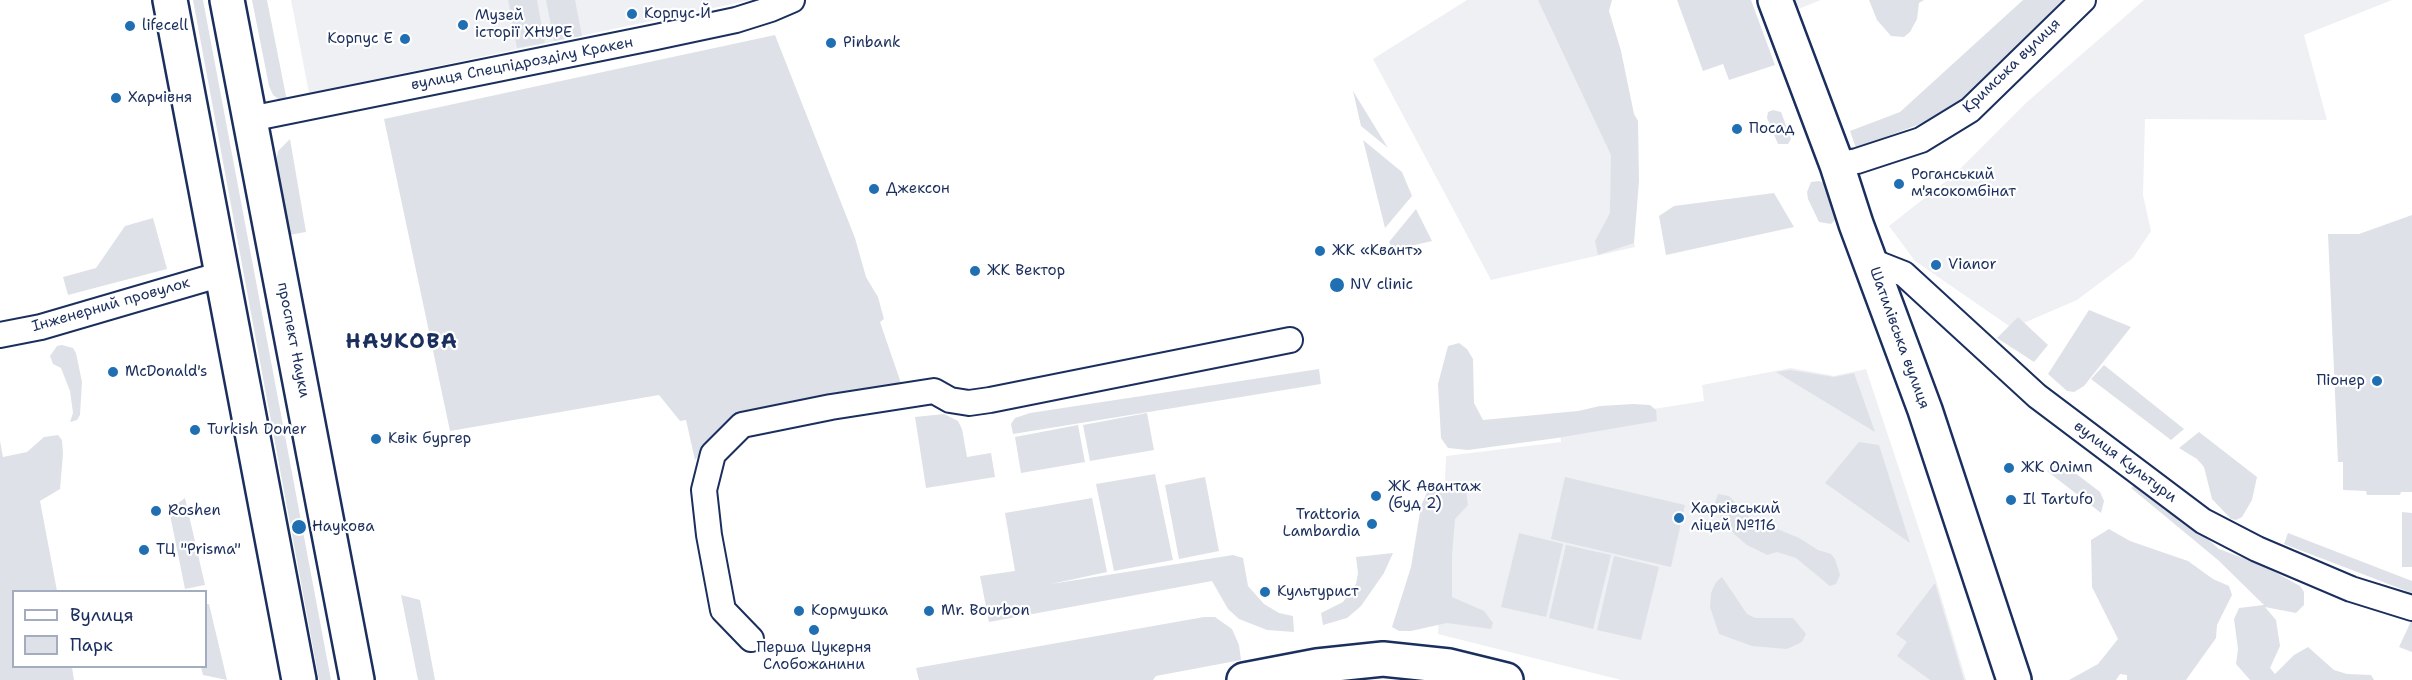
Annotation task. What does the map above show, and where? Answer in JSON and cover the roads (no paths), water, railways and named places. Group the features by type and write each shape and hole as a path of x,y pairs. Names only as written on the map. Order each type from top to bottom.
{"main road":[{"path":"170,0 299,680"},
{"name":"проспект Науки","path":"227,0 357,680"},
{"name":"Шатилівська вулиця","path":"1775,0 1925,410 2014,680"},
{"path":"1244,680 1317,666 1382,670 1449,666 1506,680"}],"street":[{"name":"вулиця Спецпідрозділу Кракен","path":"250,119 656,38 736,20 792,0"},
{"name":"Кримська вулиця","path":"1837,165 1857,161 1921,140 1970,110 2083,0"},
{"name":"вулиця Культури","path":"1871,261 1905,274 2037,396 2203,521 2257,549 2351,590 2412,608"},
{"name":"Інженерний провулок","path":"0,335 41,327 222,274"},
{"path":"752,639 723,610 709,535 704,490 713,454 742,425 831,407 934,391 950,400 979,402 1290,340"}],"place":[{"name":"Корпус Й","path":"632,14"},
{"name":"Музей історії ХНУРЕ","path":"463,25"},
{"name":"lifecell","path":"130,26"},
{"name":"Корпус E","path":"405,39"},
{"name":"Pinbank","path":"831,43"},
{"name":"Харчівня","path":"116,98"},
{"name":"Посад","path":"1737,129"},
{"name":"Роганський м'ясокомбінат","path":"1899,184"},
{"name":"Джексон","path":"874,189"},
{"name":"ЖК «Квант»","path":"1320,251"},
{"name":"Vianor","path":"1936,265"},
{"name":"ЖК Вектор","path":"975,271"},
{"name":"NV clinic","path":"1337,285"},
{"name":"McDonald's","path":"113,372"},
{"name":"Піонер","path":"2377,381"},
{"name":"Turkish Doner","path":"195,430"},
{"name":"Квік бургер","path":"376,439"},
{"name":"ЖК Олімп","path":"2009,468"},
{"name":"ЖК Авантаж (буд 2)","path":"1376,496"},
{"name":"Il Tartufo","path":"2011,500"},
{"name":"Roshen","path":"156,511"},
{"name":"Харківський ліцей №116","path":"1679,518"},
{"name":"Trattoria Lambardia","path":"1372,524"},
{"name":"Наукова","path":"299,527"},
{"name":"ТЦ \"Prisma\"","path":"144,550"},
{"name":"Культурист","path":"1265,592"},
{"name":"Кормушка","path":"799,611"},
{"name":"Mr. Bourbon","path":"929,611"},
{"name":"Перша Цукерня Слобожанини","path":"814,630"}],"district":[{"name":"НАУКОВА","path":"402,343"}]}
